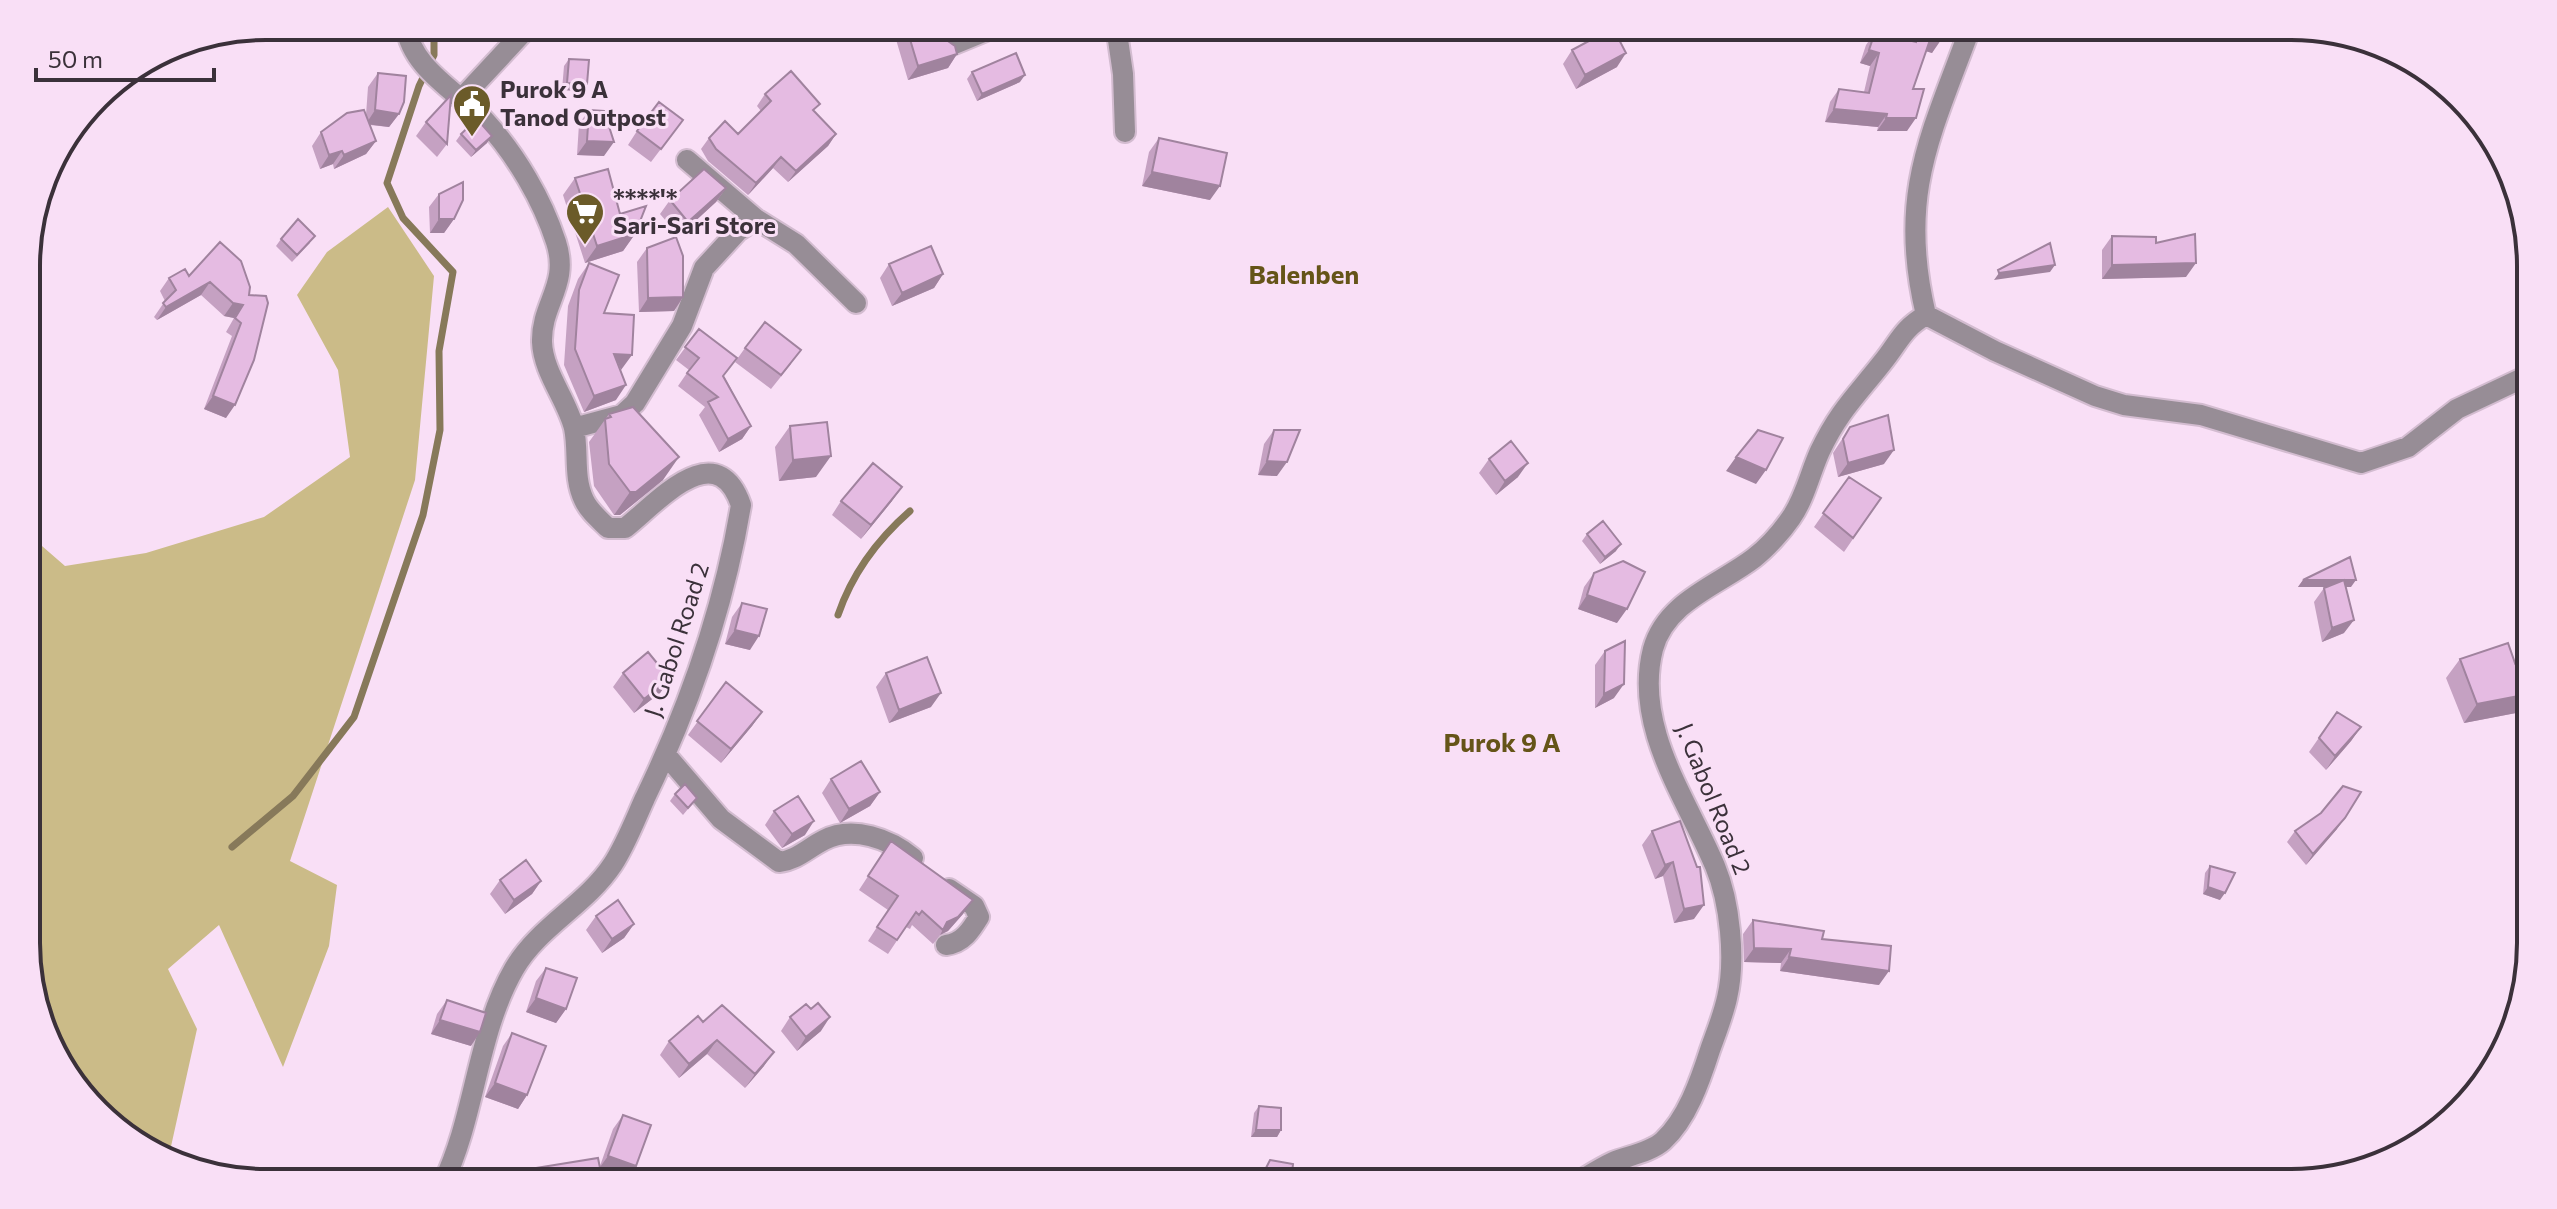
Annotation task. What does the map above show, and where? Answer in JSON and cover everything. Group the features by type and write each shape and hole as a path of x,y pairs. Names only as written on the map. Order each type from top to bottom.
{"street":[{"name":"J. Gabol Road 2","path":"410,40 412,49 442,83 463,97 519,163 556,241 561,277 552,299 542,343 574,428 577,471 584,502 608,528 625,528 668,490 692,476 708,473 724,477 736,491 741,505 711,638 666,755 614,863 587,898 536,941 513,970 490,1029 447,1169"},
{"path":"463,97 516,40"},
{"path":"947,47 964,40"},
{"path":"1117,40 1125,132"},
{"path":"1966,40 1917,185 1913,238 1926,315 1995,351 2095,396 2124,405 2201,415 2361,463 2408,447 2457,409 2517,381"},
{"path":"687,160 756,219 796,244 856,303"},
{"path":"574,428 622,415 635,403 682,326 704,268 738,231 756,219"},
{"name":"J. Gabol Road 2","path":"1600,1169 1661,1143 1677,1124 1705,1067 1727,996 1729,952 1724,900 1716,868 1681,800 1663,753 1652,711 1648,675 1654,646 1668,620 1693,596 1755,558 1791,518 1837,417 1858,388 1881,365 1905,328 1926,315"},
{"path":"666,755 721,819 779,862 790,861 826,838 860,835 881,837 909,855 974,906 979,917 956,944 946,945"}],"shaded area":[{"path":"388,207 434,276 415,480 290,861 337,885 329,946 283,1067 219,925 168,969 197,1029 171,1148 128,1122 87,1081 57,1030 48,1002 40,943 40,544 65,566 146,553 264,517 350,457 338,370 297,295 327,252"}],"building":[{"path":"910,40 946,40 955,46 957,54 918,66"},
{"path":"1591,40 1619,40 1626,53 1585,75 1572,50"},
{"path":"1872,40 1930,40 1913,89 1924,89 1916,118 1886,118 1887,114 1834,109 1839,89 1869,93 1879,53 1869,50"},
{"path":"1016,53 1025,75 982,94 972,72"},
{"path":"569,59 589,60 587,84 567,83"},
{"path":"791,71 820,104 813,110 836,134 796,171 781,157 756,183 716,149 709,138 725,121 738,134 771,101 765,94"},
{"path":"378,73 406,76 404,102 399,114 375,110"},
{"path":"451,95 447,144 426,122"},
{"path":"659,102 683,120 661,149 637,131"},
{"path":"364,110 376,141 344,155 342,151 329,155 321,132 347,113"},
{"path":"589,110 604,111 614,142 587,141"},
{"path":"477,119 492,136 476,150 461,134"},
{"path":"1159,138 1227,153 1220,186 1152,172"},
{"path":"608,169 620,214 646,206 635,234 597,246 575,178"},
{"path":"704,169 726,188 688,222 670,200"},
{"path":"463,182 463,200 454,219 439,219 439,194"},
{"path":"298,219 315,236 297,255 281,239"},
{"path":"2195,234 2196,263 2112,265 2112,236 2156,237 2156,243"},
{"path":"676,237 683,256 683,297 648,298 647,248"},
{"path":"220,242 241,261 250,287 249,295 266,296 268,303 254,360 235,405 213,396 241,323 235,318 243,305 233,303 210,282 166,307 163,303 176,290 169,278 185,269 189,276"},
{"path":"2050,243 2055,265 1999,273 1998,270"},
{"path":"931,246 943,274 902,293 889,264"},
{"path":"589,263 619,275 604,313 634,315 632,355 614,354 626,385 594,396 575,349 579,290"},
{"path":"765,322 801,350 781,375 745,348"},
{"path":"699,329 737,358 723,376 751,426 728,439 708,402 718,397 687,373 699,358 685,347"},
{"path":"633,407 679,457 636,492 630,492 609,464 605,419 611,417 609,414"},
{"path":"1888,415 1894,450 1848,463 1843,439 1850,427"},
{"path":"827,422 831,456 793,460 790,426"},
{"path":"1274,430 1300,430 1287,462 1267,461"},
{"path":"1758,430 1783,438 1766,470 1736,457"},
{"path":"1511,441 1528,463 1505,481 1489,459"},
{"path":"873,463 902,487 871,525 841,501"},
{"path":"1849,477 1881,498 1853,538 1823,513"},
{"path":"1603,521 1621,544 1605,557 1587,534"},
{"path":"2350,557 2356,580 2303,580"},
{"path":"1623,561 1645,572 1627,609 1587,595 1594,573"},
{"path":"2344,580 2354,620 2332,628 2324,588"},
{"path":"742,603 767,609 759,636 735,630"},
{"path":"1625,641 1624,684 1604,694 1605,651"},
{"path":"2508,643 2515,663 2517,660 2517,696 2477,704 2460,659"},
{"path":"648,652 670,679 644,699 623,673"},
{"path":"927,657 941,693 899,710 886,673"},
{"path":"726,682 762,712 731,749 697,721"},
{"path":"2337,712 2361,727 2335,756 2319,738"},
{"path":"861,761 880,792 849,809 831,779"},
{"path":"685,784 697,798 688,808 675,794"},
{"path":"2343,786 2361,792 2345,818 2313,854 2295,831 2321,813"},
{"path":"798,796 814,821 792,834 774,811"},
{"path":"1680,821 1697,867 1700,867 1704,905 1684,909 1673,862 1665,865 1652,831"},
{"path":"891,841 973,900 958,917 947,922 943,930 922,911 919,915 916,912 897,940 877,927 898,896 868,876"},
{"path":"526,860 541,881 514,900 500,880"},
{"path":"2210,866 2235,873 2225,893 2208,887"},
{"path":"618,900 634,924 612,939 596,916"},
{"path":"1753,920 1824,931 1822,939 1891,946 1889,971 1789,957 1791,949 1754,948"},
{"path":"546,968 577,978 566,1009 536,998"},
{"path":"447,1000 486,1013 480,1032 440,1020"},
{"path":"818,1003 830,1017 806,1037 790,1017 806,1004 811,1009"},
{"path":"722,1005 774,1052 755,1074 717,1040 689,1064 669,1041 698,1016 703,1022"},
{"path":"512,1033 546,1046 527,1095 495,1083"},
{"path":"1259,1106 1281,1108 1281,1130 1256,1130"},
{"path":"623,1115 651,1125 636,1166 608,1156"},
{"path":"598,1158 600,1169 530,1169"},
{"path":"1270,1160 1293,1164 1292,1169 1266,1169"}],"waterway":[{"path":"232,847 293,796 354,717 423,515 440,430 439,351 453,272 403,218 387,183 419,86 434,55 434,40"},
{"path":"838,615 867,558 910,511"}],"place":[{"name":"Purok 9 A Tanod Outpost","path":"472,138"},
{"name":"****'* Sari-Sari Store","path":"585,246"}],"district":[{"name":"Balenben","path":"1304,275"},
{"name":"Purok 9 A","path":"1502,743"}]}
